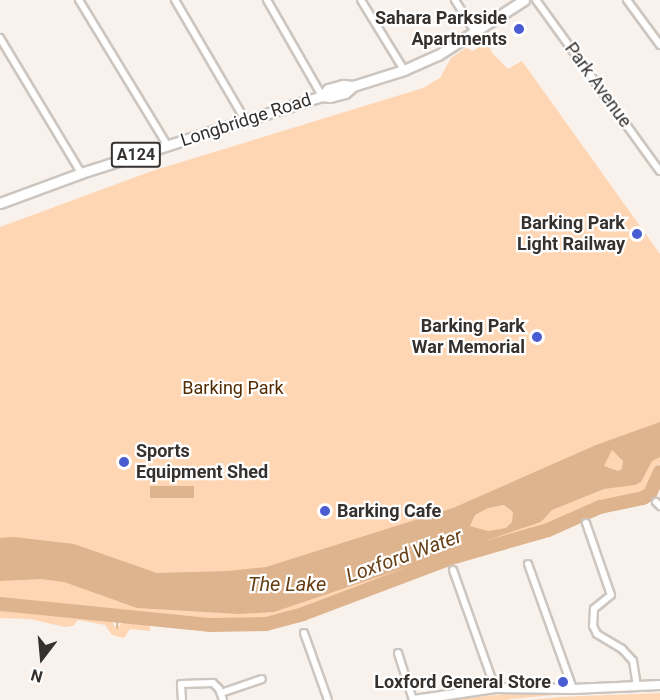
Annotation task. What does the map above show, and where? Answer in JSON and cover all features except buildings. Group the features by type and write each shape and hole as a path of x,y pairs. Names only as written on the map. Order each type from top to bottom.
{"main road":[{"name":"Longbridge Road","path":"0,203 167,145 322,96 330,97 345,93 353,86 404,70 438,55 524,0"}],"street":[{"path":"79,0 167,145"},
{"path":"175,0 246,120"},
{"path":"267,0 322,96"},
{"path":"361,0 404,70"},
{"path":"454,0 475,32"},
{"name":"Park Avenue","path":"536,0 660,171"},
{"path":"627,0 660,45"},
{"path":"0,38 81,173"},
{"path":"586,523 611,595 594,609 593,626 597,634 622,649 633,661 637,687"},
{"path":"528,564 573,689"},
{"path":"453,570 495,688"},
{"path":"304,633 328,700"},
{"path":"398,653 413,700 495,688 573,689 660,685"},
{"path":"182,700 181,684 213,683 222,697 262,679"}],"green space":[{"name":"Barking Park","path":"488,41 492,53 508,69 522,61 660,254 660,463 647,494 613,499 577,511 542,529 426,561 273,621 241,624 0,602 0,227 152,171 423,88 440,78 451,58 466,48 473,51"},
{"path":"0,607 112,621 116,629 123,622 150,624 150,631 130,629 124,638 112,635 105,625 78,620 73,626 65,627 30,619 0,618"},
{"path":"515,693 563,694 504,700 448,700"},
{"path":"660,693 660,700 530,700 559,697"}],"water":[{"name":"The Lake","path":"660,422 660,457 652,461 641,482 635,485 604,489 552,510 541,522 274,612 239,614 137,608 64,582 41,579 0,581 0,538 14,537 74,544 157,573 228,571 266,567 453,508 596,445","holes":["612,450 623,461 622,469 618,471 604,466","504,505 513,512 512,522 506,528 488,531 470,526 475,515 488,508"]},
{"path":"150,486 194,486 194,498 150,498"}],"waterway":[{"name":"Loxford Water","path":"0,604 209,625 266,624 303,614 451,558 548,530 600,507 643,498 650,494 660,472"},
{"path":"117,628 118,617"}],"place":[{"name":"Sahara Parkside Apartments","path":"519,29"},
{"name":"Barking Park Light Railway","path":"637,234"},
{"name":"Barking Park War Memorial","path":"537,337"},
{"name":"Sports Equipment Shed","path":"124,462"},
{"name":"Barking Cafe","path":"325,511"},
{"name":"Loxford General Store","path":"563,682"}]}
